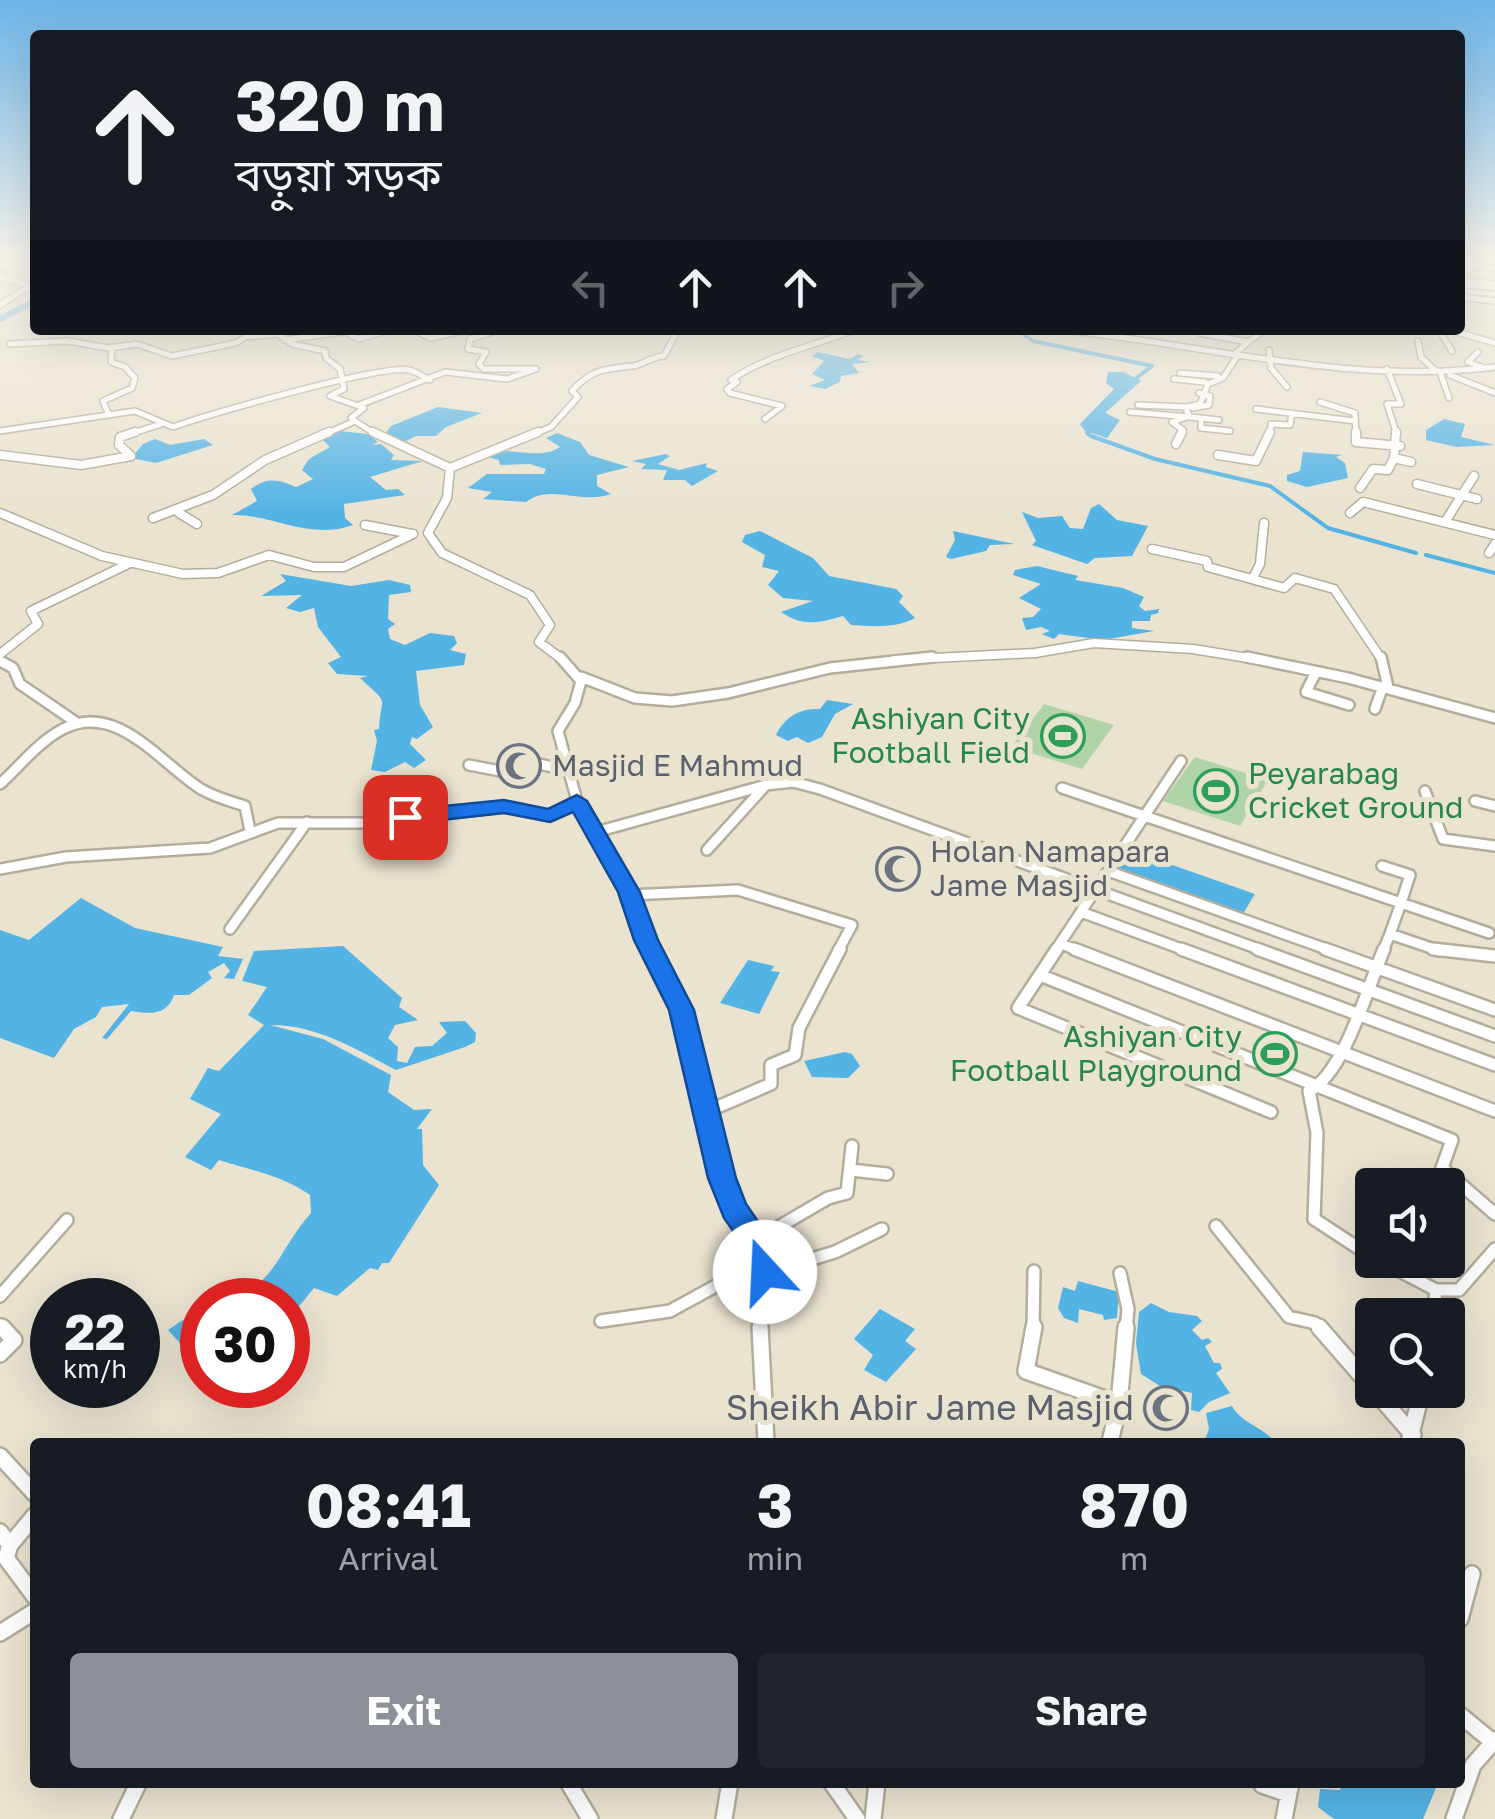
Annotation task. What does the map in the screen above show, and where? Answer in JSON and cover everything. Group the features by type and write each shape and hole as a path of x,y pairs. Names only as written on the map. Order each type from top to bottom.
{"street":[{"path":"108,413 103,401 132,388 135,378 125,367 111,362 117,345"},
{"path":"129,345 172,356 231,345"},
{"path":"308,345 326,351 326,358 340,369 344,389 330,396 364,408 351,418 391,444 450,468 559,422 578,397 572,392 585,374 611,363 637,366 648,357 664,356 670,345"},
{"path":"358,406 456,372 507,379 536,368 484,369 479,364 486,352 468,349 469,345"},
{"path":"746,383 732,380 762,358 790,356 817,345"},
{"path":"1194,345 1272,364 1402,376 1396,368 1438,371 1495,367"},
{"path":"1176,444 1183,430 1172,422 1191,409 1245,345"},
{"path":"1418,345 1420,357 1438,371 1495,393"},
{"path":"1448,345 1452,351"},
{"path":"1269,350 1272,364 1287,387"},
{"path":"1478,352 1468,362 1485,369"},
{"path":"0,431 44,428 135,411 173,427 226,409 247,408 304,390 407,369 430,380"},
{"path":"1438,371 1449,398"},
{"path":"1360,488 1373,468 1388,470 1400,446 1398,425 1387,411 1389,403 1401,404 1389,372"},
{"path":"1219,374 1177,376 1219,374"},
{"path":"1202,394 1219,374"},
{"path":"737,382 726,390 782,406 765,419"},
{"path":"1130,412 1208,407 1210,396 1202,394"},
{"path":"1320,402 1352,412 1356,442 1400,446"},
{"path":"1138,405 1191,409 1201,418 1219,420"},
{"path":"1310,415 1312,410 1308,408 1256,406 1292,413 1355,421"},
{"path":"1218,455 1256,460 1269,440 1271,424 1290,425 1292,413"},
{"path":"1201,418 1201,428 1230,431"},
{"path":"153,518 179,513 256,472 266,460 355,421"},
{"path":"0,454 35,454 62,466 99,466 131,456 120,445 120,437 162,424"},
{"path":"1394,458 1411,462"},
{"path":"428,534 447,498 450,468"},
{"path":"1445,522 1474,476"},
{"path":"1417,484 1477,499"},
{"path":"1350,513 1363,502 1495,535"},
{"path":"179,513 197,524"},
{"path":"0,514 128,564 208,574 252,564 270,555 314,570 343,571 413,534"},
{"path":"1253,578 1260,564 1264,523"},
{"path":"365,525 428,534"},
{"path":"428,534 442,553 530,595 549,622 538,642 573,664 581,678 578,698 558,732 566,770 577,801 630,895 646,940 689,1028 730,1202 758,1239 765,1266 759,1309 766,1438"},
{"path":"1489,553 1495,544"},
{"path":"1152,549 1207,560 1208,567 1284,588 1295,578 1334,589 1380,656 1386,686 1375,709"},
{"path":"0,654 38,624 30,611 128,564"},
{"path":"581,678 650,701 756,688 802,674 868,663 1038,652 1090,643 1158,646 1316,672 1426,695 1495,718"},
{"path":"0,661 13,668 20,684 77,723"},
{"path":"1316,672 1306,692 1348,705"},
{"path":"1421,680 1426,695"},
{"path":"0,784 40,745 77,723 95,723 133,736 202,790 246,806 250,831"},
{"path":"469,765 500,771 520,760 566,770"},
{"path":"1181,761 1021,1010 1271,1112"},
{"path":"596,832 766,785 793,782 1495,1036"},
{"path":"707,850 766,785"},
{"path":"1062,788 1489,934"},
{"path":"1425,791 1426,803 1444,839 1479,848 1495,846"},
{"path":"0,869 83,856 219,847 278,822 364,824 504,806 550,816 577,801"},
{"path":"1475,802 1495,806"},
{"path":"230,928 307,822"},
{"path":"1355,1245 1314,1219 1317,1133 1308,1100 1342,1050 1410,875 1382,866"},
{"path":"1108,871 1495,1010"},
{"path":"630,895 738,890 852,924 799,1028 795,1055 771,1065 770,1084 706,1112"},
{"path":"1081,912 1495,1065"},
{"path":"1390,934 1445,953 1495,956"},
{"path":"1061,944 1495,1110"},
{"path":"1040,975 1322,1084 1452,1140 1442,1168 1495,1214"},
{"path":"758,1239 828,1198 847,1193 852,1146"},
{"path":"851,1170 886,1174"},
{"path":"0,1296 67,1220"},
{"path":"1216,1226 1289,1317 1315,1323 1410,1438"},
{"path":"601,1321 670,1311 765,1266 835,1252 882,1229"},
{"path":"1413,1278 1436,1290 1458,1290 1495,1248"},
{"path":"1034,1271 1035,1318 1026,1371 1119,1404"},
{"path":"1111,1438 1119,1404 1128,1309 1120,1273"},
{"path":"1435,1298 1436,1290"},
{"path":"0,1324 14,1340 0,1354"},
{"path":"1411,1438 1418,1408"},
{"path":"0,1456 30,1489"},
{"path":"30,1519 5,1539 6,1558 30,1590"},
{"path":"1465,1601 1472,1574"},
{"path":"0,1632 30,1614"},
{"path":"1465,1718 1494,1741 1473,1765 1465,1788"},
{"path":"122,1819 135,1788"},
{"path":"572,1788 590,1819"},
{"path":"724,1819 729,1788"},
{"path":"835,1788 857,1819"},
{"path":"873,1819 876,1788"},
{"path":"1284,1819 1289,1788"},
{"path":"1454,1819 1465,1788"}],"green space":[{"name":"Ashiyan City Football Field","path":"1044,704 1114,725 1082,769 1011,747"},
{"name":"Peyarabag Cricket Ground","path":"1195,757 1268,780 1240,826 1163,801"}],"water":[{"path":"818,352 850,359 858,354 864,356 858,360 871,362 852,364 859,373 841,376 840,382 825,389 809,386 825,380 812,374 824,361 812,356"},
{"path":"1108,372 1124,372 1141,381 1105,413 1120,420 1107,438 1085,431 1080,424 1114,389 1106,383"},
{"path":"438,407 482,413 446,427 436,436 416,436 400,444 385,434 391,426"},
{"path":"1444,419 1465,424 1461,437 1495,445 1456,447 1426,440 1426,430"},
{"path":"331,430 368,434 378,442 371,445 381,444 394,455 391,460 423,461 370,477 386,490 398,489 405,495 344,504 345,518 353,525 337,529 306,529 232,515 257,501 251,489 263,482 279,481 296,487 313,479 302,470 309,459 330,447 323,440"},
{"path":"557,433 580,442 589,455 629,467 597,475 597,486 611,494 545,494 526,502 483,499 492,492 468,488 487,474 544,474 546,469 530,464 500,465 499,460 480,455 551,451 560,447 546,438"},
{"path":"155,439 170,445 204,439 213,445 156,463 131,458 143,444"},
{"path":"1303,452 1342,455 1336,457 1345,463 1348,478 1307,487 1287,481 1287,475 1300,471"},
{"path":"670,456 658,464 679,470 707,463 706,467 718,471 692,486 685,480 663,480 667,470 641,469 646,464 632,461"},
{"path":"1099,504 1117,520 1148,526 1132,556 1095,558 1087,564 1032,545 1036,541 1022,512 1038,518 1062,516 1070,528 1083,529 1091,508"},
{"path":"760,531 813,558 829,576 896,589 903,596 899,602 915,618 875,626 851,625 843,616 811,622 789,617 781,612 813,601 783,598 768,585 779,571 762,567 765,555 742,542 745,535"},
{"path":"953,531 1014,544 990,545 986,551 951,559 946,557 955,540"},
{"path":"1037,566 1144,597 1139,606 1145,611 1159,609 1158,613 1151,615 1150,621 1132,621 1132,628 1154,631 1103,640 1059,634 1054,639 1042,634 1050,631 1041,627 1026,630 1022,618 1033,617 1041,609 1019,598 1041,584 1013,575 1015,570"},
{"path":"280,574 351,586 389,580 410,585 411,592 389,595 388,619 395,624 388,629 390,639 405,645 430,633 454,636 457,643 450,650 466,654 464,665 416,671 420,705 433,727 417,739 412,737 410,744 426,760 414,768 405,762 385,772 371,770 377,741 374,730 379,729 382,701 360,678 368,676 337,674 328,663 341,657 318,627 314,608 300,612 286,608 302,595 261,596 286,581"},
{"path":"827,700 853,704 835,714 822,737 808,743 797,737 788,741 776,735 789,718 820,709"},
{"path":"1141,854 1255,894 1244,912 1225,910 1117,867 1124,857"},
{"path":"81,898 135,928 223,947 218,956 243,959 234,979 224,978 230,971 224,963 208,972 212,978 189,995 174,995 162,1010 131,1011 107,1039 102,1038 129,1004 102,1007 96,1017 74,1029 54,1058 0,1038 0,930 29,940"},
{"path":"343,946 402,998 399,1007 418,1020 395,1025 388,1038 398,1047 397,1061 407,1063 415,1047 432,1046 447,1033 439,1022 465,1021 476,1033 475,1042 465,1047 396,1070 320,1034 270,1025 323,1039 391,1075 388,1092 414,1110 432,1109 417,1129 422,1129 423,1165 439,1185 389,1263 382,1263 378,1270 370,1268 337,1296 314,1288 310,1293 310,1278 264,1278 311,1213 310,1195 288,1183 219,1160 211,1170 185,1157 221,1114 190,1099 208,1068 219,1071 264,1025 248,1015 267,987 242,981 254,951"},
{"path":"748,960 774,966 771,971 780,972 759,1014 720,1003"},
{"path":"852,1054 860,1066 848,1078 812,1077 804,1061"},
{"path":"1078,1281 1119,1292 1117,1318 1104,1320 1103,1315 1079,1309 1078,1323 1064,1318 1058,1308 1063,1287 1075,1291"},
{"path":"1151,1303 1169,1312 1197,1316 1202,1321 1192,1330 1202,1340 1208,1338 1212,1342 1205,1346 1214,1363 1220,1363 1222,1369 1216,1373 1230,1393 1209,1402 1199,1412 1191,1410 1192,1393 1160,1386 1141,1374 1136,1343 1139,1312"},
{"path":"880,1309 915,1329 905,1341 916,1349 886,1382 864,1370 873,1355 854,1339"},
{"path":"180,1322 180,1343 168,1330"},
{"path":"1232,1406 1271,1438 1206,1438 1209,1429 1206,1413"},
{"path":"1436,1788 1423,1819 1334,1819 1318,1807 1320,1789"}],"waterway":[{"path":"1052,345 1152,366 1129,384"},
{"path":"1091,425 1087,433 1091,436 1155,459 1270,486 1328,528 1416,553"},
{"path":"1426,555 1495,573"}],"place":[{"name":"Ashiyan City Football Field","path":"1063,736"},
{"name":"Masjid E Mahmud","path":"519,766"},
{"name":"Peyarabag Cricket Ground","path":"1216,791"},
{"name":"Holan Namapara Jame Masjid","path":"898,869"},
{"name":"Ashiyan City Football Playground","path":"1275,1054"},
{"name":"Sheikh Abir Jame Masjid","path":"1166,1408"}],"route":[{"path":"405,817 504,806 550,816 577,801 629,892 646,940 682,1010 722,1178 730,1202 764,1252 765,1272"}]}
